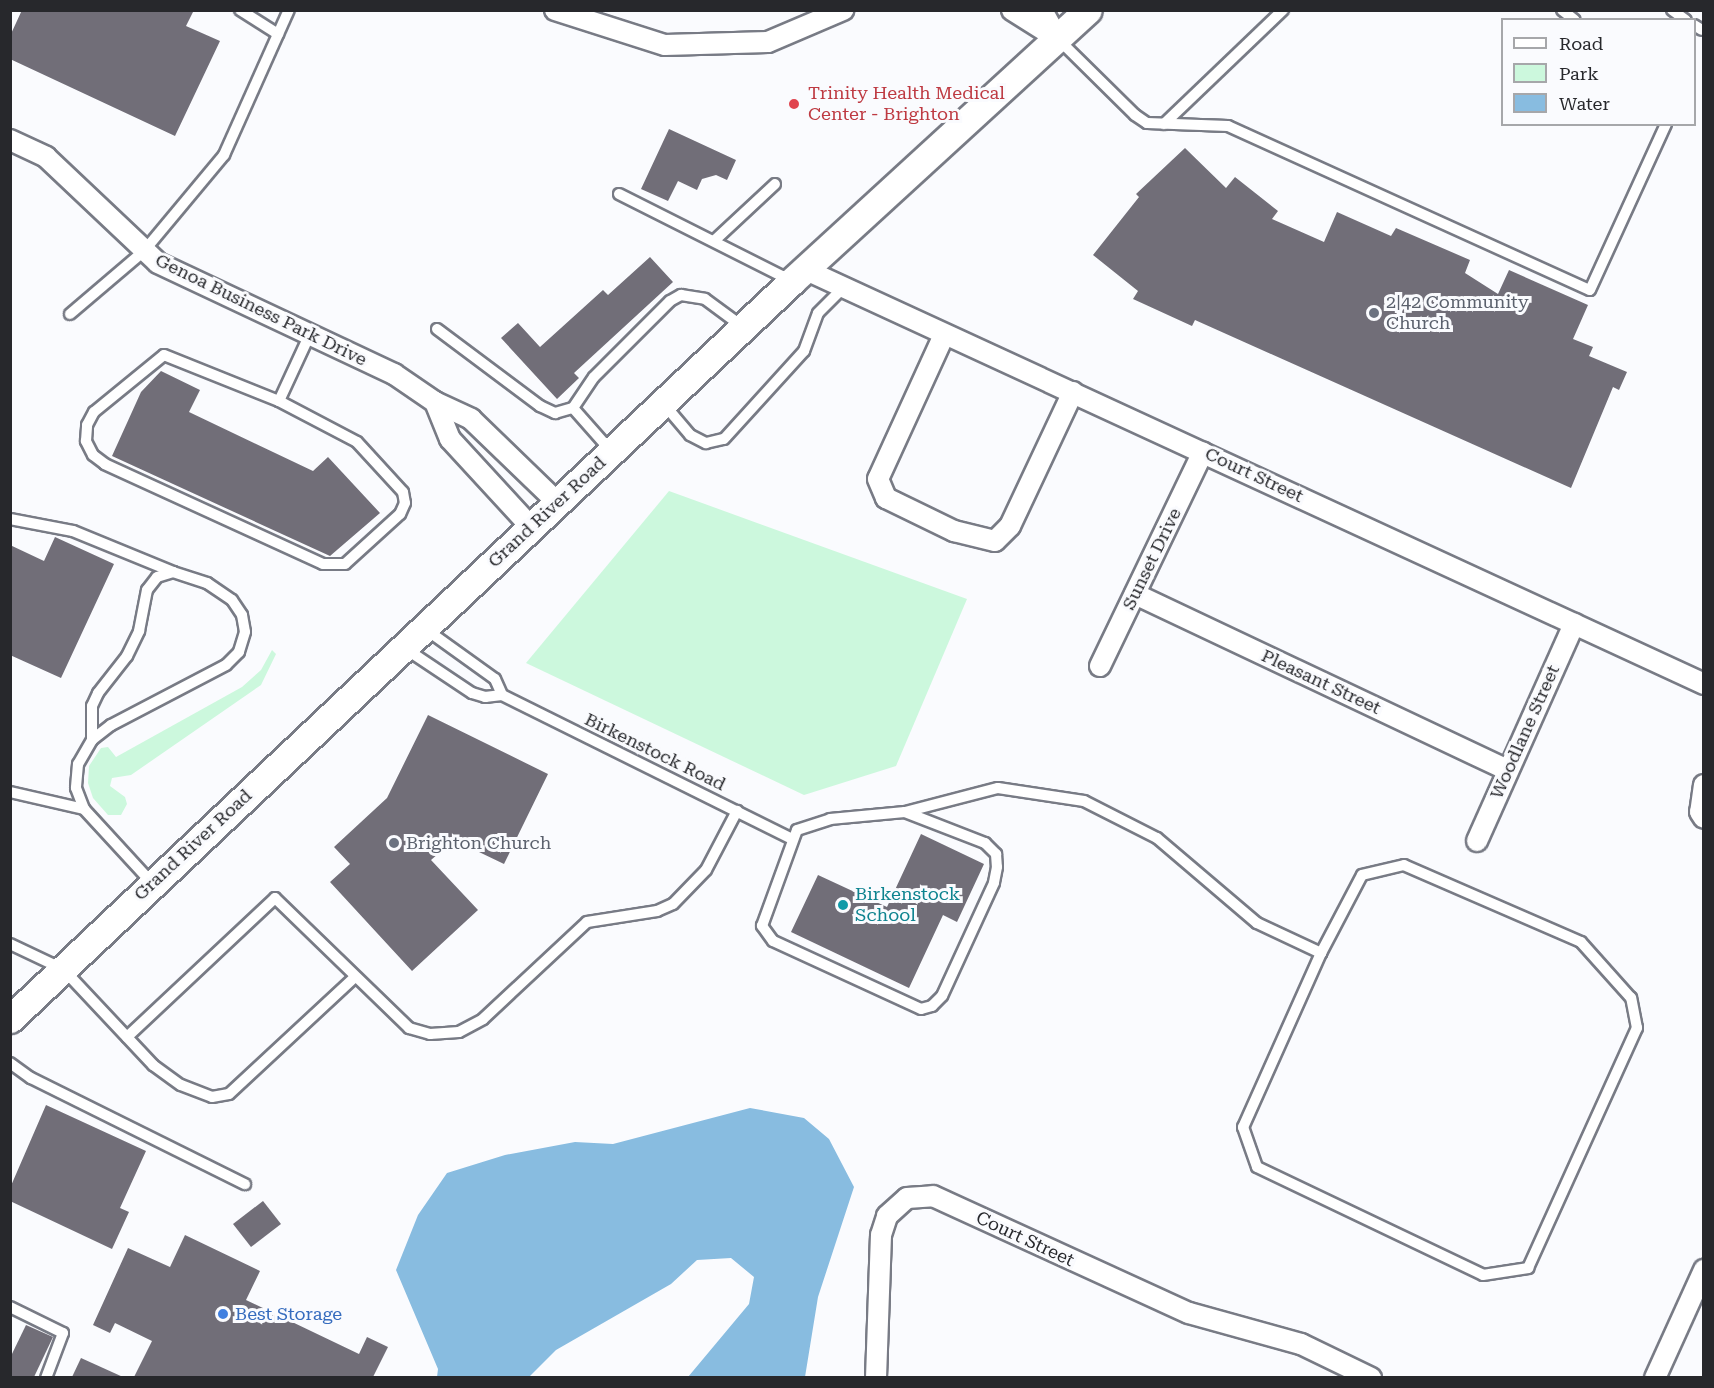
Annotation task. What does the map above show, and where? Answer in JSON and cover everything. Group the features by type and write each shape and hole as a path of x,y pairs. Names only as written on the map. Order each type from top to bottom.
{"main road":[{"name":"Grand River Road","path":"10,1019 798,275 1088,10"}],"street":[{"path":"555,10 665,45 768,42 843,10"},
{"path":"1012,10 1058,39"},
{"path":"1042,10 1058,39"},
{"name":"Genoa Business Park Drive","path":"10,140 46,157 158,263 394,374 435,402 471,419 557,502"},
{"name":"Court Street","path":"798,275 843,288 1704,684"},
{"path":"944,335 878,479 886,498 954,531 995,541 1010,526 1073,392"},
{"path":"435,402 450,439 531,526"},
{"name":"Sunset Drive","path":"1100,666 1203,452"},
{"name":"Pleasant Street","path":"1135,594 1508,770"},
{"name":"Woodlane Street","path":"1476,841 1574,624"},
{"path":"1704,785 1700,812 1704,818"},
{"name":"Court Street","path":"876,1377 884,1226 887,1216 907,1198 933,1196 1188,1313 1320,1353 1371,1377"},
{"path":"1655,1377 1704,1270"}],"lane":[{"path":"240,10 278,34"},
{"path":"70,314 144,251 224,155 289,10"},
{"path":"1164,124 1283,10"},
{"path":"1058,39 1135,115 1147,123 1228,126 1590,290 1665,126"},
{"path":"716,240 775,184"},
{"path":"619,194 716,240 798,275"},
{"path":"663,402 690,435 706,443 724,439 804,351 818,313 843,288"},
{"path":"437,329 540,406 555,413 573,408 594,376 670,301 681,295 705,299 743,327"},
{"path":"279,401 310,334"},
{"path":"164,355 174,356 279,401 357,442 403,492 405,503 400,514 345,564 323,564 105,464 93,455 86,441 87,425 94,412 164,355"},
{"path":"573,408 611,451"},
{"path":"10,519 73,531 173,572 207,583 232,600 242,615 245,632 239,652 226,665 111,725 92,740 78,764 76,788 84,809 152,884"},
{"path":"92,740 92,706 98,693 127,656 139,631 147,590 158,578 173,572"},
{"name":"Birkenstock Road","path":"424,628 495,679 502,695"},
{"name":"Birkenstock Road","path":"403,647 472,693 485,697 502,695 792,839"},
{"path":"905,812 986,843 996,854 998,867 994,883 942,996 932,1006 921,1009 766,935 764,917 792,839 803,825 905,812 998,788 1084,801 1156,838 1257,923 1321,953"},
{"path":"10,792 84,809"},
{"path":"127,1037 275,898 354,978 409,1028 430,1034 459,1032 483,1019 587,922 657,911 674,904 706,870 737,811"},
{"path":"1404,865 1581,942 1631,998 1637,1028 1527,1268 1483,1275 1257,1167 1243,1127 1321,953 1362,875 1404,865"},
{"path":"10,944 63,969 127,1037 176,1082 212,1097 229,1094 354,978"},
{"path":"10,1063 31,1078 245,1184"},
{"path":"10,1307 63,1333 46,1377"}],"green space":[{"path":"669,491 967,599 896,766 804,795 526,663"},
{"path":"272,650 276,654 261,685 131,775 112,778 110,786 125,797 127,804 121,815 108,815 93,798 88,783 89,766 101,748 108,747 116,757 242,687 261,670"}],"water":[{"path":"750,1108 804,1118 829,1139 854,1187 818,1297 805,1377 688,1377 749,1304 754,1277 731,1258 697,1260 671,1284 556,1350 529,1377 437,1377 438,1369 396,1270 418,1215 447,1173 505,1155 575,1142 613,1144"}],"building":[{"path":"22,10 194,10 186,26 220,41 175,136 10,59 10,36"},
{"path":"669,129 736,160 727,180 716,175 702,179 697,190 678,181 668,201 641,189"},
{"name":"2|42 Community Church","path":"1185,148 1226,188 1235,177 1278,211 1272,219 1324,242 1337,212 1391,236 1396,228 1470,260 1465,273 1498,294 1509,270 1588,305 1573,339 1593,347 1589,356 1627,372 1619,390 1613,387 1571,488 1195,320 1192,326 1133,299 1138,291 1093,255 1139,197 1136,194"},
{"path":"650,257 673,282 574,373 579,378 557,399 501,338 518,323 540,347 603,290 608,295"},
{"path":"161,371 200,390 189,412 313,471 328,457 380,513 330,556 112,456 141,392"},
{"path":"55,537 114,564 61,678 10,655 10,545 44,561"},
{"name":"Brighton Church","path":"428,715 548,774 504,864 454,840 431,860 478,910 412,971 330,882 350,864 334,847 387,798"},
{"name":"Birkenstock School","path":"921,834 984,864 957,922 943,915 909,988 791,932 818,875 887,907"},
{"path":"46,1105 146,1151 120,1208 129,1212 112,1249 10,1201 10,1188"},
{"path":"263,1201 281,1224 251,1247 233,1224"},
{"path":"185,1235 260,1271 246,1300 359,1354 367,1337 388,1347 373,1377 134,1377 152,1341 115,1323 110,1333 93,1325 128,1248 170,1267"},
{"path":"26,1325 53,1337 34,1377 10,1377 10,1358"},
{"path":"81,1358 123,1377 72,1377"}],"place":[{"name":"Trinity Health Medical Center - Brighton","path":"794,104"},
{"name":"2|42 Community Church","path":"1374,313"},
{"name":"Brighton Church","path":"394,843"},
{"name":"Birkenstock School","path":"843,905"},
{"name":"Best Storage","path":"223,1314"}]}
